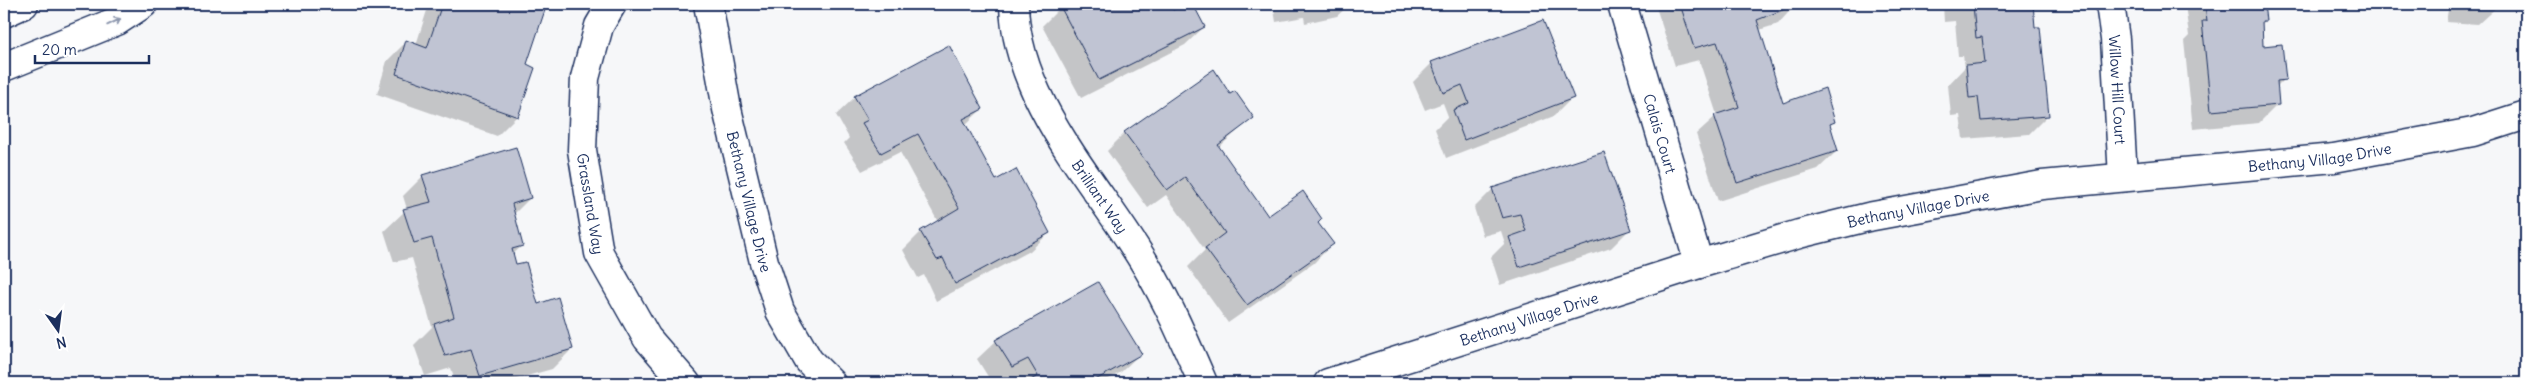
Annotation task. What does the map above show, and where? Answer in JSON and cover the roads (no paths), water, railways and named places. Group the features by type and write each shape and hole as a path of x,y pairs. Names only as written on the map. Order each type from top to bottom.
{"street":[{"path":"4,13 24,4"},
{"path":"4,67 117,22 144,4"},
{"name":"Grassland Way","path":"612,4 599,26 585,78 582,150 599,253 646,338 686,383"},
{"name":"Bethany Village Drive","path":"708,4 727,109 764,262 780,311 809,361 831,383"},
{"name":"Brilliant Way","path":"1014,4 1014,23 1041,102 1068,151 1147,267 1183,338 1203,383"},
{"name":"Calais Court","path":"1622,4 1699,264"},
{"name":"Willow Hill Court","path":"2110,4 2115,39 2123,177"},
{"name":"Bethany Village Drive","path":"1328,383 1699,264 1799,234 1904,209 2042,184 2334,158 2473,132 2526,115"}]}
